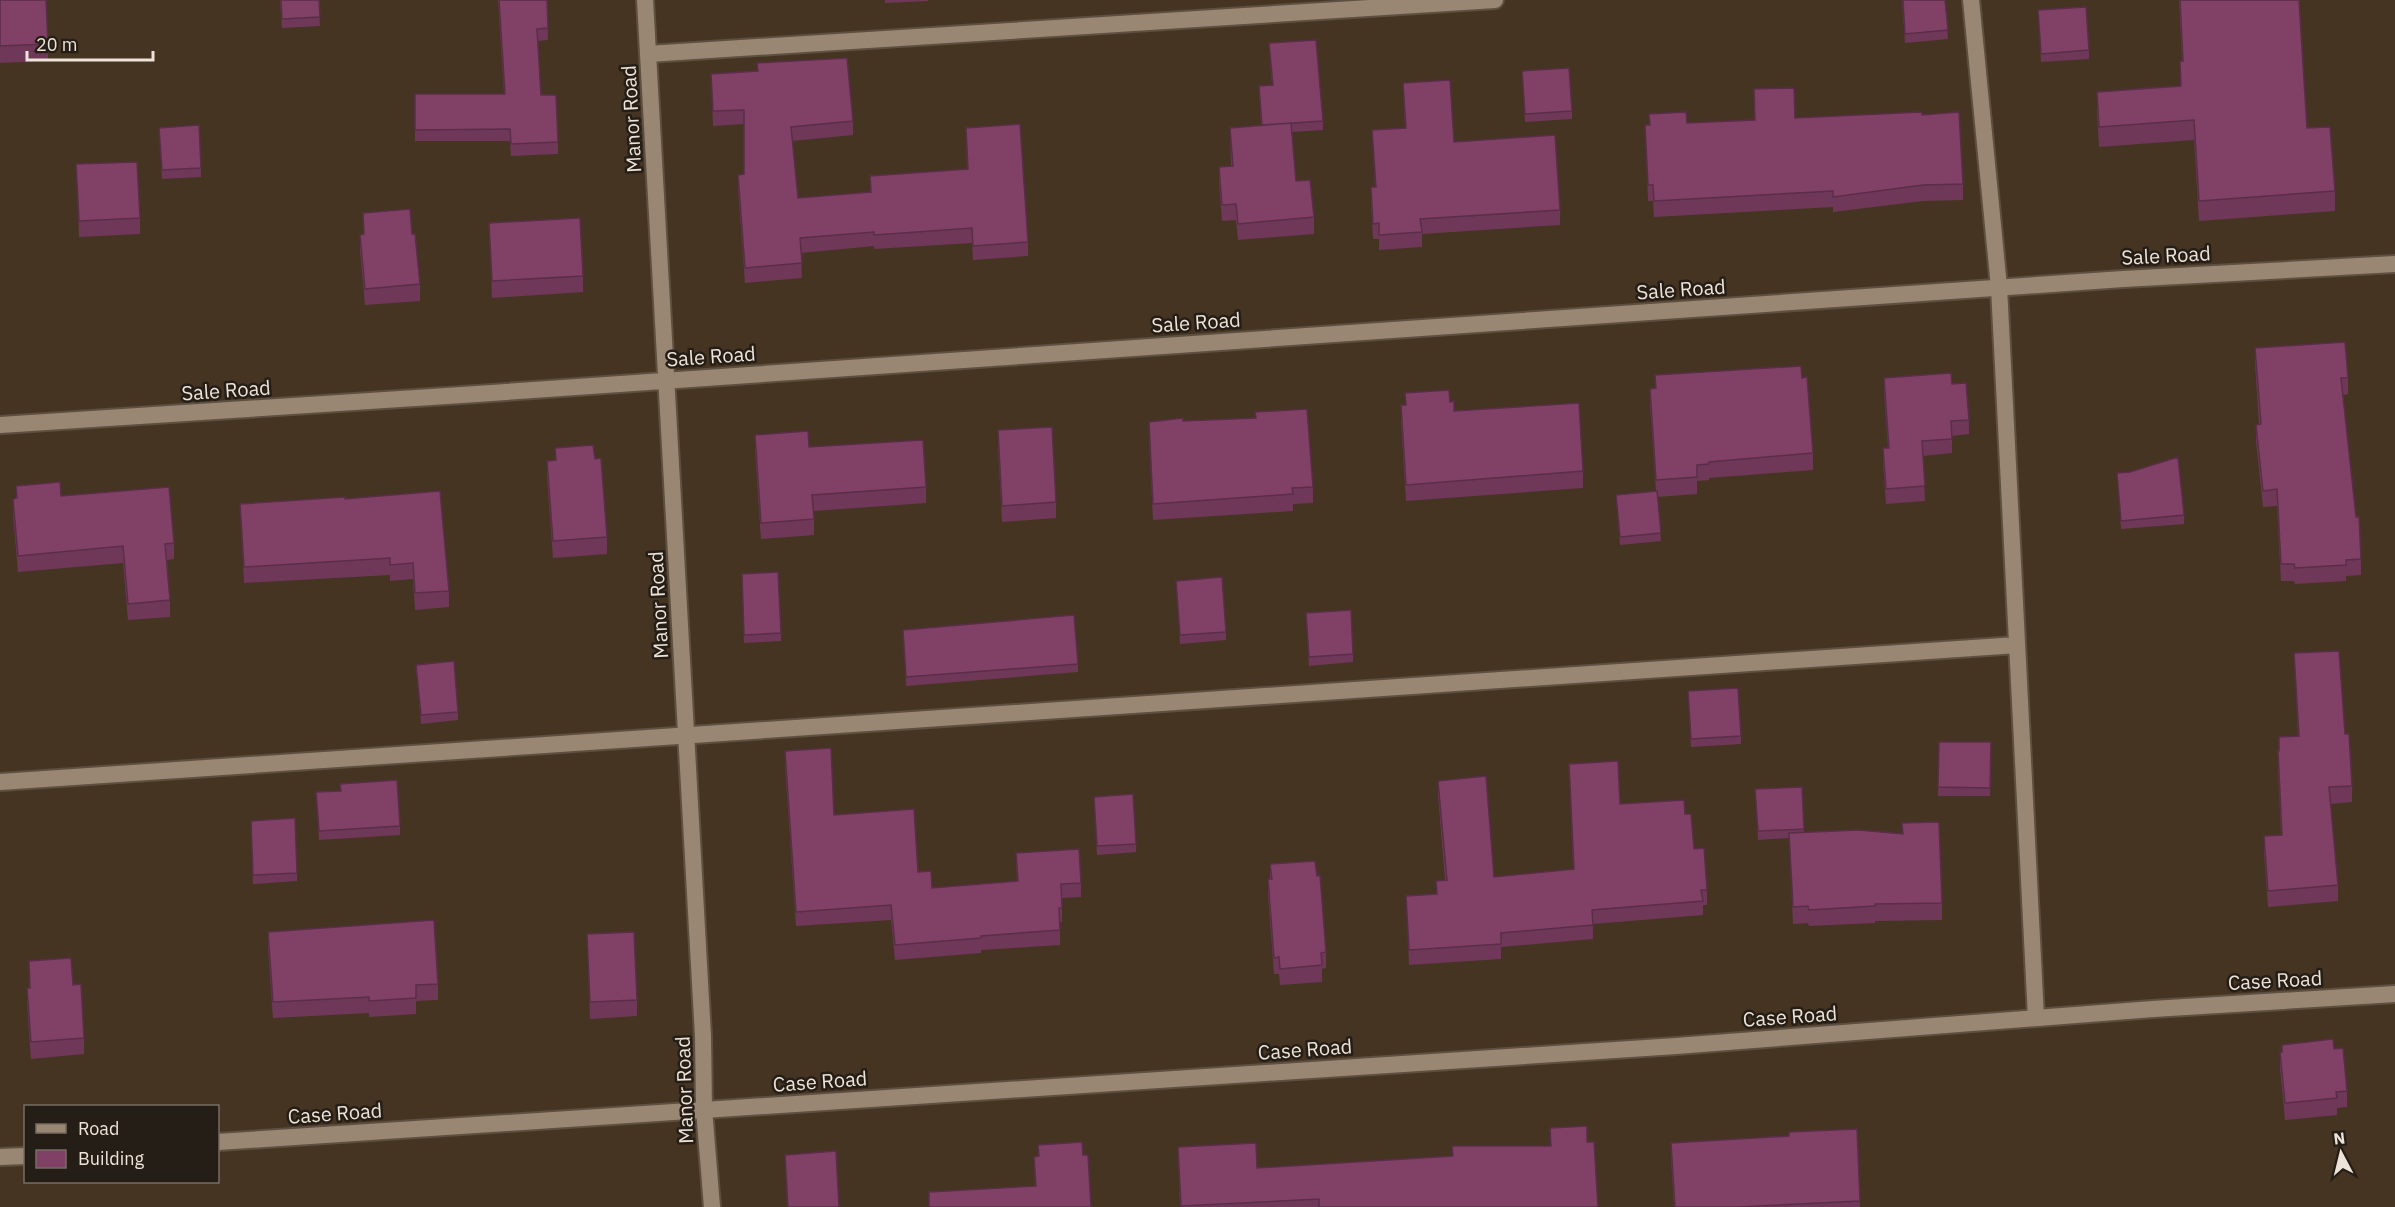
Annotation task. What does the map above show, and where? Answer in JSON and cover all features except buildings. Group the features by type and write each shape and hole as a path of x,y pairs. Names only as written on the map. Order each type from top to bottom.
{"street":[{"name":"Manor Road","path":"645,0 711,1207"},
{"path":"648,54 1495,0"},
{"path":"1971,0 1999,287 2036,1018"},
{"name":"Sale Road","path":"0,425 1999,287 2395,264"},
{"path":"0,782 2017,645"},
{"name":"Case Road","path":"219,1142 1676,1046 2036,1018 2395,994"},
{"path":"0,1157 24,1155"}]}
